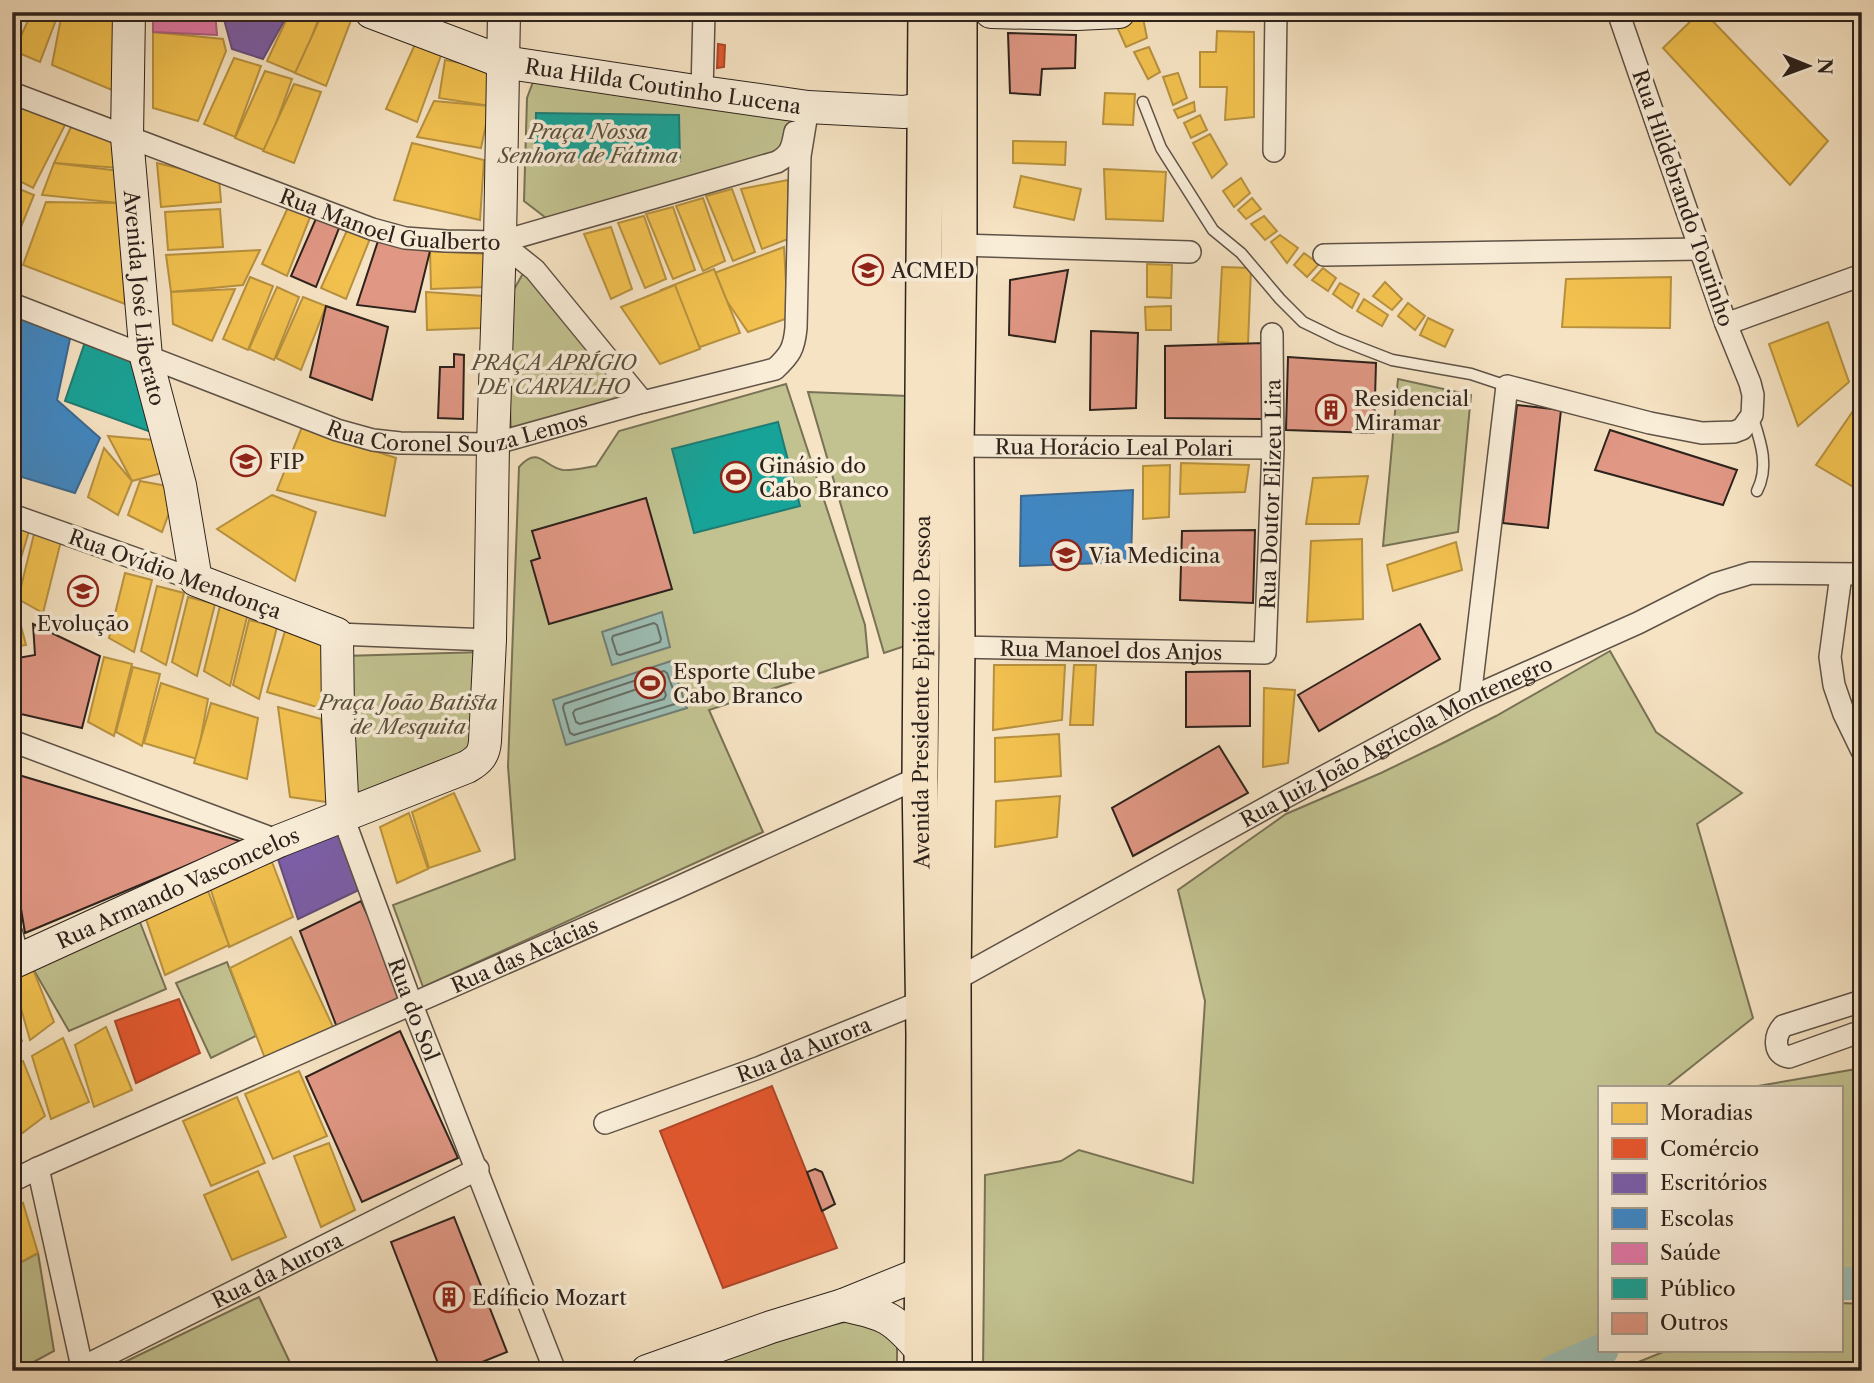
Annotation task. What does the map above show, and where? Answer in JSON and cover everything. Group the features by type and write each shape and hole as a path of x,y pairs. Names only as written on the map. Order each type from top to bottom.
{"main road":[{"name":"Avenida Presidente Epitácio Pessoa","path":"922,1361 923,1001 920,777 926,12"},
{"name":"Avenida Presidente Epitácio Pessoa","path":"954,1371 953,981 957,646 958,12"}],"street":[{"name":"Avenida José Liberato","path":"129,12 127,137 146,357 180,485 196,580"},
{"name":"Rua Hilda Coutinho Lucena","path":"371,12 398,18 503,62 798,105 904,113 926,108 958,90"},
{"path":"337,634 490,640 504,12"},
{"path":"702,92 704,12"},
{"path":"990,12 1119,12"},
{"path":"1274,151 1276,12"},
{"name":"Rua Hildebrando Tourinho","path":"1618,12 1726,324 1750,383 1753,395 1752,415"},
{"name":"Rua Manoel Gualberto","path":"12,93 372,229 405,238 500,242 777,162"},
{"path":"777,162 788,155 793,145 794,112 798,105"},
{"name":"Rua Coronel Souza Lemos","path":"12,304 337,430 373,440 494,444 643,402 775,369 789,356 796,328 800,156 798,105"},
{"path":"777,162 794,167 799,173"},
{"path":"500,242 535,270 643,402"},
{"path":"959,245 1191,252"},
{"path":"1324,255 1700,249"},
{"path":"1726,324 1862,275"},
{"name":"Rua Doutor Elizeu Lira","path":"1265,653 1273,448 1272,334"},
{"path":"1470,698 1507,386 1650,423 1702,432 1734,432 1742,429 1752,415"},
{"name":"Rua Horácio Leal Polari","path":"956,446 1273,448"},
{"name":"Rua Ovídio Mendonça","path":"12,515 196,580 337,634"},
{"name":"Rua Juiz João Agrícola Montenegro","path":"953,981 1470,698 1638,623 1715,584 1751,573 1852,574"},
{"path":"1852,574 1830,657 1834,685 1844,714 1862,751"},
{"name":"Rua do Sol","path":"337,634 344,817 412,1005 478,1168 555,1371"},
{"name":"Rua Armando Vasconcelos","path":"14,953 279,841 467,767 482,757 485,741 490,640"},
{"name":"Rua Manoel dos Anjos","path":"957,646 1265,653"},
{"path":"12,741 279,841"},
{"name":"Rua das Acácias","path":"12,1181 674,889 920,777"},
{"name":"Rua da Aurora","path":"605,1123 758,1068 923,1001"},
{"path":"1862,1001 1783,1026 1778,1033 1777,1044 1780,1054 1789,1057 1862,1031"},
{"path":"38,1168 79,1369"},
{"name":"Rua da Aurora","path":"79,1369 478,1168"},
{"path":"647,1371 771,1327 843,1305 922,1273"},
{"path":"843,1305 884,1315 903,1328 922,1361"}],"lane":[{"path":"1143,102 1161,148 1213,230 1241,253 1303,322 1392,360 1471,374 1507,386"},
{"path":"1752,415 1764,467 1757,491"}],"green space":[{"name":"Praça Nossa Senhora de Fátima","path":"536,74 788,110 800,122 781,150 546,218 524,201 527,98"},
{"name":"PRAÇA APRÍGIO DE CARVALHO","path":"525,270 633,397 511,435 509,298"},
{"path":"1398,379 1471,395 1458,532 1383,546"},
{"name":"Esporte Clube Cabo Branco","path":"786,384 865,625 868,657 709,710 763,832 423,987 393,905 515,859 508,766 519,467 537,457 563,470 596,466 619,431"},
{"path":"808,392 908,396 914,643 884,653"},
{"path":"1610,651 1656,732 1742,793 1697,824 1753,1018 1667,1086 1598,1086 1598,1352 1612,1352 1567,1371 983,1371 985,1175 1061,1161 1079,1150 1193,1183 1205,1001 1178,890 1286,814 1381,773 1496,716"},
{"name":"Praça João Batista de Mesquita","path":"484,652 481,749 349,802 343,656"},
{"path":"136,912 166,989 69,1031 32,967"},
{"path":"227,962 256,1036 211,1058 176,983"},
{"path":"1862,1068 1862,1285 1842,1285 1842,1086 1758,1086"},
{"path":"38,1253 54,1351 17,1371 12,1371 12,1267"},
{"path":"259,1297 294,1371 106,1371"},
{"path":"1842,1303 1862,1304 1862,1371 1616,1371 1663,1352 1842,1352"},
{"path":"867,1317 897,1345 897,1371 687,1371 818,1328"}],"water":[{"path":"662,612 670,647 612,665 602,632"},
{"path":"671,661 687,708 566,745 553,700"}],"building: Moradias":[{"path":"12,12 19,12 12,31"},
{"path":"32,12 59,12 40,62 14,51"},
{"path":"61,12 104,12 61,15"},
{"path":"290,12 321,12 298,74 267,61"},
{"path":"323,12 345,12 353,15 326,86 295,73"},
{"path":"1700,12 1704,12 1828,141 1790,185 1663,48"},
{"path":"61,18 115,19 112,90 52,65"},
{"path":"1113,18 1143,18 1147,38 1126,47"},
{"path":"1217,31 1254,32 1254,117 1225,120 1227,87 1200,87 1200,52 1216,52"},
{"path":"153,32 223,39 226,51 198,121 153,108"},
{"path":"416,42 443,50 417,122 386,109"},
{"path":"1149,47 1160,72 1148,79 1134,52"},
{"path":"234,58 261,66 235,137 204,124"},
{"path":"445,60 488,68 490,106 439,98"},
{"path":"265,71 292,79 266,151 235,138"},
{"path":"1178,73 1187,98 1173,105 1163,77"},
{"path":"294,84 321,92 294,163 263,151"},
{"path":"1105,93 1135,94 1133,125 1103,124"},
{"path":"434,101 490,106 481,148 417,137"},
{"path":"12,102 65,125 33,188 12,177"},
{"path":"1194,102 1195,111 1178,118 1174,110"},
{"path":"1200,115 1207,130 1191,138 1184,123"},
{"path":"71,127 119,140 119,168 54,163"},
{"path":"1210,134 1227,164 1212,178 1193,143"},
{"path":"1013,141 1066,142 1065,165 1013,163"},
{"path":"412,143 484,160 480,220 394,200"},
{"path":"54,163 120,171 119,203 42,195"},
{"path":"157,163 219,178 221,202 161,207"},
{"path":"1104,169 1166,172 1163,221 1106,219"},
{"path":"1021,176 1081,189 1074,220 1014,207"},
{"path":"1241,178 1250,193 1234,207 1223,191"},
{"path":"788,180 788,239 762,249 741,189"},
{"path":"12,186 34,195 12,249"},
{"path":"732,189 755,252 733,261 706,196"},
{"path":"703,198 725,261 703,271 676,206"},
{"path":"1252,198 1261,209 1246,219 1238,210"},
{"path":"46,202 119,203 125,304 23,265"},
{"path":"290,203 312,212 287,276 262,264"},
{"path":"673,207 695,270 673,279 646,214"},
{"path":"220,209 223,247 168,250 165,212"},
{"path":"644,216 666,279 645,288 618,223"},
{"path":"1264,216 1277,231 1265,240 1251,224"},
{"path":"349,226 371,236 346,299 321,288"},
{"path":"611,227 632,289 611,299 584,234"},
{"path":"1280,235 1298,248 1287,263 1271,242"},
{"path":"784,247 788,318 748,332 709,275"},
{"path":"260,250 243,285 171,292 166,255"},
{"path":"430,251 487,254 487,287 431,289"},
{"path":"1304,253 1319,264 1307,277 1294,265"},
{"path":"1147,264 1172,265 1171,298 1147,297"},
{"path":"1222,267 1251,268 1248,344 1218,342"},
{"path":"1323,268 1336,278 1328,291 1312,280"},
{"path":"714,269 740,333 700,347 661,290"},
{"path":"250,277 273,286 248,350 223,339"},
{"path":"1671,277 1670,328 1562,327 1566,279"},
{"path":"1385,282 1402,299 1392,310 1373,296"},
{"path":"1340,283 1359,294 1352,308 1333,294"},
{"path":"675,285 700,349 660,364 621,307"},
{"path":"277,287 299,297 274,360 249,349"},
{"path":"235,289 212,341 173,324 171,292"},
{"path":"426,292 483,296 483,328 427,330"},
{"path":"303,297 326,306 301,370 276,358"},
{"path":"1364,299 1388,315 1382,326 1357,311"},
{"path":"1408,303 1425,316 1415,330 1398,316"},
{"path":"1171,306 1171,330 1146,330 1145,307"},
{"path":"1428,318 1453,330 1445,347 1420,335"},
{"path":"1828,322 1849,382 1798,426 1769,344"},
{"path":"1853,411 1862,416 1862,492 1816,465"},
{"path":"302,427 396,458 385,516 277,490"},
{"path":"108,436 154,440 162,473 132,481"},
{"path":"104,448 132,481 118,515 88,497"},
{"path":"1181,463 1249,465 1245,492 1180,494"},
{"path":"1170,465 1169,517 1143,519 1143,466"},
{"path":"1368,476 1359,524 1306,524 1313,478"},
{"path":"140,481 178,488 162,532 128,515"},
{"path":"272,495 316,512 295,581 217,529"},
{"path":"12,522 30,528 12,582"},
{"path":"34,534 61,541 43,613 18,599"},
{"path":"1362,539 1363,619 1307,622 1311,541"},
{"path":"1456,542 1462,570 1393,591 1387,565"},
{"path":"125,573 152,580 134,652 109,638"},
{"path":"157,586 184,593 166,665 141,651"},
{"path":"12,592 26,645 12,647"},
{"path":"188,597 215,604 197,676 172,662"},
{"path":"220,606 248,613 230,686 204,671"},
{"path":"249,620 277,627 259,699 233,685"},
{"path":"285,631 331,647 320,708 267,692"},
{"path":"104,657 132,664 114,736 88,722"},
{"path":"994,665 1065,665 1062,720 993,730"},
{"path":"1074,665 1096,665 1093,725 1070,725"},
{"path":"133,667 160,674 142,746 116,732"},
{"path":"161,683 208,699 197,759 144,743"},
{"path":"1264,688 1295,690 1288,763 1263,767"},
{"path":"211,703 258,718 247,779 194,763"},
{"path":"278,707 321,719 327,802 290,797"},
{"path":"1059,734 1061,776 995,782 995,738"},
{"path":"454,793 480,851 429,868 412,812"},
{"path":"1060,796 1057,837 995,847 996,801"},
{"path":"409,813 428,869 397,883 380,827"},
{"path":"272,862 293,917 229,947 209,884"},
{"path":"208,891 229,945 165,975 144,913"},
{"path":"291,937 335,1031 268,1066 230,968"},
{"path":"32,967 54,1022 30,1040 12,977"},
{"path":"12,1018 22,1041 12,1048"},
{"path":"106,1027 132,1090 94,1107 75,1045"},
{"path":"63,1038 89,1102 51,1119 32,1056"},
{"path":"23,1061 45,1116 21,1134 12,1104 12,1066"},
{"path":"299,1071 327,1136 273,1159 245,1094"},
{"path":"237,1097 265,1163 211,1186 183,1121"},
{"path":"329,1143 355,1210 321,1227 294,1156"},
{"path":"258,1171 286,1237 232,1260 204,1195"},
{"path":"23,1203 38,1253 12,1267 12,1208"}],"building: Comércio":[{"path":"718,44 725,45 724,67 717,68"},
{"path":"179,999 200,1053 136,1083 115,1021"},
{"path":"772,1086 837,1248 723,1288 660,1131"}],"building: Escritórios":[{"path":"222,12 289,12 263,59 232,49"},
{"path":"340,834 361,889 298,919 277,856"}],"building: Escolas":[{"path":"12,315 71,334 57,400 100,438 75,493 12,474"},
{"path":"1133,490 1131,562 1020,566 1021,496"}],"building: Saúde":[{"path":"153,12 215,12 217,35 153,32"}],"building: Público":[{"path":"536,113 679,115 680,161 535,161"},
{"path":"85,342 138,361 151,432 65,401"},
{"name":"Ginásio do Cabo Branco","path":"778,422 800,506 694,533 672,449"}],"building: Outros":[{"path":"1008,33 1076,35 1075,68 1042,69 1040,95 1010,93"},
{"path":"318,214 341,223 316,287 291,276"},
{"path":"378,241 430,251 415,312 357,305"},
{"path":"1068,270 1055,342 1009,335 1010,280"},
{"path":"326,306 388,327 372,400 310,377"},
{"path":"1091,331 1138,333 1136,408 1090,410"},
{"path":"1264,343 1262,419 1165,418 1165,346"},
{"path":"454,354 464,355 463,419 438,418 440,367 454,367"},
{"name":"Residencial Miramar","path":"1288,357 1376,363 1374,433 1286,430"},
{"path":"1517,405 1561,410 1548,528 1503,523"},
{"path":"1610,430 1737,470 1723,505 1595,470"},
{"path":"646,498 672,589 549,624 531,561 540,558 532,531"},
{"path":"1255,530 1253,603 1180,600 1182,531"},
{"path":"33,624 100,656 82,728 12,712 12,659 35,655"},
{"path":"1420,624 1440,659 1319,731 1298,695"},
{"path":"1250,671 1250,726 1186,727 1186,672"},
{"path":"1219,746 1248,793 1133,856 1112,808"},
{"path":"12,773 243,842 25,933 12,855"},
{"path":"361,901 404,995 338,1030 300,931"},
{"path":"400,1031 458,1158 362,1202 306,1077"},
{"path":"815,1169 822,1172 835,1204 822,1211 807,1172"},
{"name":"Edíficio Mozart","path":"454,1217 507,1352 460,1371 441,1371 391,1242"}],"waterway":[{"path":"1842,1284 1862,1283"},
{"path":"1554,1371 1598,1352"}],"place":[{"name":"ACMED","path":"868,270"},
{"name":"Residencial Miramar","path":"1331,410"},
{"name":"FIP","path":"246,461"},
{"name":"Ginásio do Cabo Branco","path":"736,477"},
{"name":"Via Medicina","path":"1066,555"},
{"name":"Evolução","path":"83,591"},
{"name":"Esporte Clube Cabo Branco","path":"650,683"},
{"name":"Edíficio Mozart","path":"449,1297"}]}
